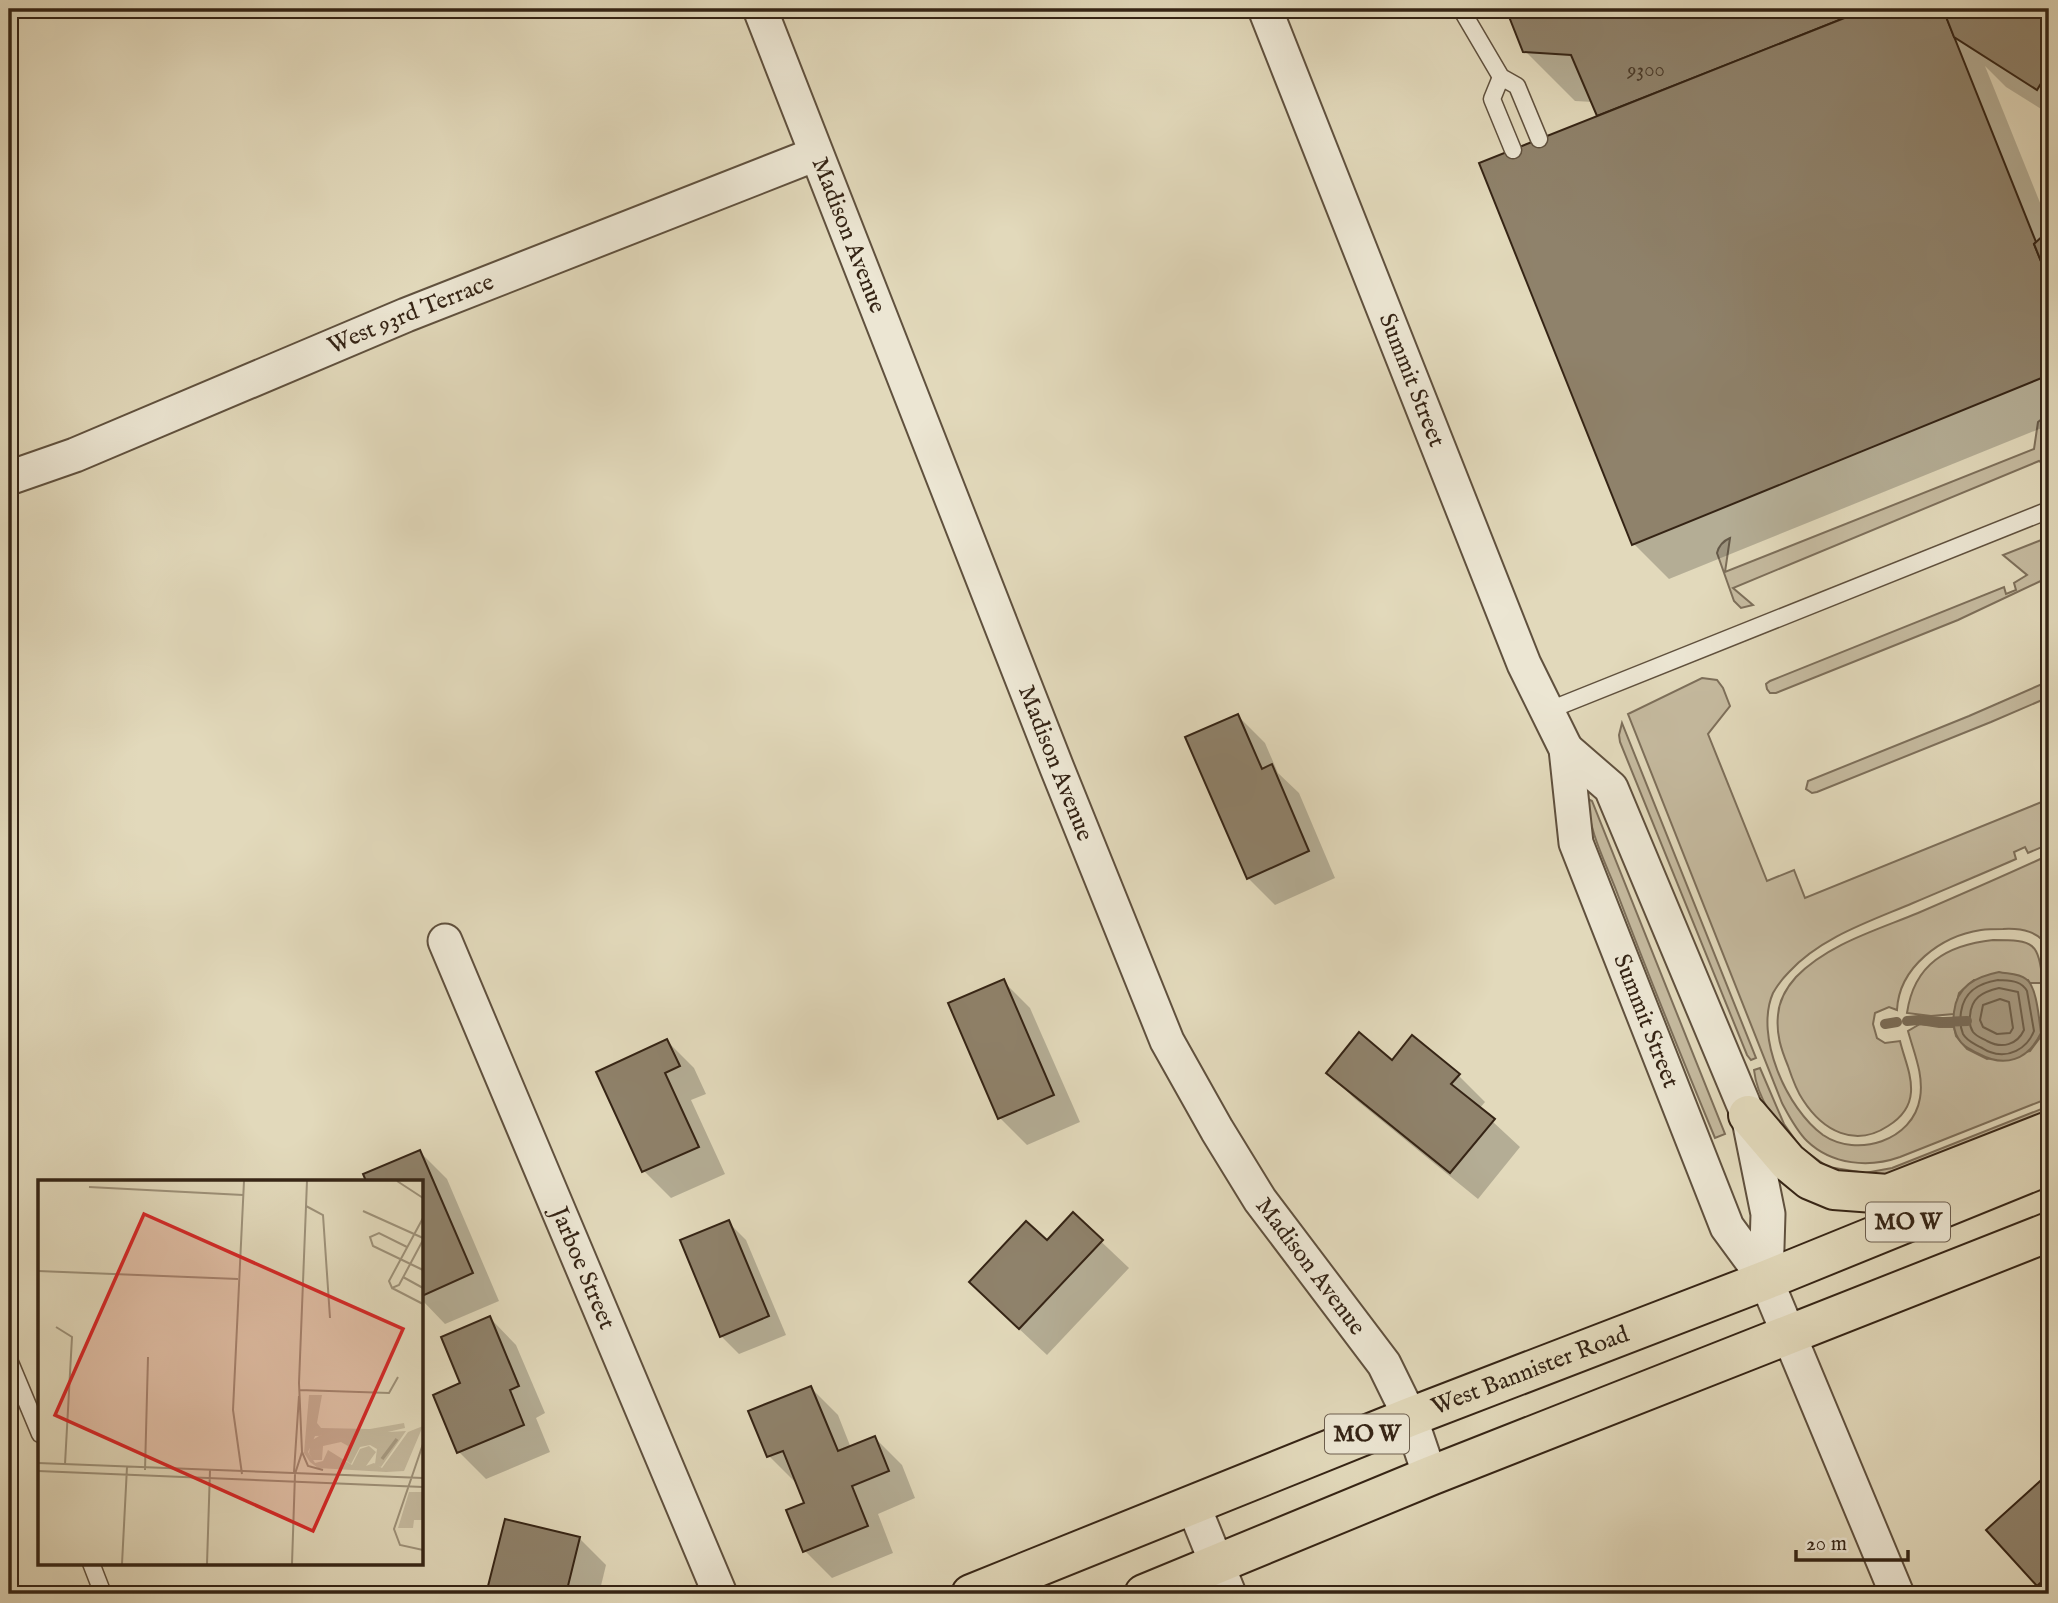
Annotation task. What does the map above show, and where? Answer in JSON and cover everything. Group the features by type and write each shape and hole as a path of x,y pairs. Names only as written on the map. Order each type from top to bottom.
{"main road":[{"path":"1748,1115 1788,1162 1810,1180 1834,1190 1888,1194 2049,1130"},
{"name":"West Bannister Road","path":"971,1594 1410,1417 1766,1280 2049,1165"},
{"name":"MO W","path":"1144,1594 1223,1580 1430,1476 2049,1232"}],"street":[{"name":"Madison Avenue","path":"760,9 1057,768 1167,1041 1260,1200 1384,1364 1410,1417 1430,1476"},
{"name":"Summit Street","path":"1265,9 1524,664 1566,749 1576,843 1727,1227 1766,1280"},
{"name":"West 93rd Terrace","path":"9,478 88,450 406,315 816,154"},
{"name":"Summit Street","path":"1566,749 1611,788 1748,1115 1768,1214 1766,1280"},
{"name":"Jarboe Street","path":"446,941 720,1594"},
{"path":"1766,1280 1897,1594"},
{"path":"1193,1505 1223,1580"}],"lane":[{"path":"1461,9 1501,77 1517,86 1539,139"},
{"path":"1501,77 1492,99 1513,149"},
{"path":"1547,711 2049,510"},
{"path":"9,1360 38,1429"},
{"path":"91,1564 103,1594"}],"shaded area":[{"path":"2043,418 2050,435 2049,468 2039,461 1733,588 1753,605 1741,608 1734,601 1717,553 1725,540 1730,538 1725,572 2034,449 2038,422"},
{"path":"2049,537 2049,577 1958,620 1776,693 1770,693 1767,689 1766,684 1770,681 2004,587 2006,594 2016,590 2014,583 2027,575 2003,555"},
{"path":"1702,678 1717,680 1730,706 1708,734 1767,881 1794,870 1805,898 2049,799 2049,844 2028,853 2025,847 2014,852 2016,859 1847,931 1816,949 1780,982 1773,993 1768,1010 1768,1030 1777,1070 1797,1108 1823,1135 1837,1142 1867,1145 1895,1135 1907,1125 1920,1098 1918,1064 1908,1031 1920,1024 1954,1027 1956,1036 1967,1049 1987,1059 2030,1051 2042,1035 2048,1033 2049,1098 1900,1157 1876,1163 1839,1160 1817,1149 1803,1137 1782,1103 1628,714"},
{"path":"2049,681 2049,697 1817,792 1812,793 1806,789 1808,781"},
{"path":"1622,723 1756,1058 1751,1060 1620,742"},
{"path":"1588,799 1592,801 1725,1134 1715,1138 1598,845"},
{"path":"2049,855 2049,949 2035,934 2010,929 1966,933 1937,947 1914,967 1905,980 1897,1010 1889,1007 1875,1013 1873,1024 1877,1038 1885,1043 1900,1041 1911,1092 1904,1112 1888,1126 1864,1136 1841,1133 1820,1120 1796,1088 1778,1035 1780,1005 1796,977 1823,955 1854,939"},
{"path":"1993,940 2018,941 2032,946 2039,959 2043,983 2030,983 2028,980 1974,980 1959,993 1954,1014 1931,1016 1907,1013 1917,982 1935,960 1961,947"},
{"path":"1760,1068 1784,1124 1801,1148 1825,1165 1809,1164 1775,1120 1757,1084 1754,1070"},
{"path":"2049,1106 2049,1114 1894,1176 1833,1174 1834,1168 1865,1173 1892,1168"}],"water":[{"path":"1999,972 2020,976 2030,983 2037,1004 2041,1033 2023,1055 2007,1061 1989,1058 1967,1048 1958,1038 1954,1025 1956,1003 1963,989 1975,980"}],"building":[{"path":"1506,9 1867,9 1597,116 1571,55 1523,52"},
{"path":"1867,9 1943,9 2049,281 2049,375 1632,545 1479,163"},
{"path":"1943,9 2049,9 2049,70 2037,90 1954,37"},
{"path":"2049,230 2049,281 2034,244"},
{"path":"1238,714 1262,769 1272,764 1309,851 1247,879 1185,737"},
{"path":"1004,979 1054,1095 998,1119 948,1003"},
{"path":"1359,1032 1392,1060 1412,1035 1460,1074 1451,1084 1495,1119 1450,1173 1326,1073"},
{"path":"667,1039 680,1066 665,1073 699,1147 642,1172 596,1072"},
{"path":"420,1150 473,1273 424,1295 424,1180 366,1180 363,1174"},
{"path":"1073,1212 1103,1240 1019,1329 969,1282 1026,1221 1047,1240"},
{"path":"729,1220 769,1316 720,1337 680,1240"},
{"path":"490,1316 519,1386 510,1390 524,1425 457,1453 433,1395 460,1383 441,1337"},
{"path":"811,1386 838,1451 875,1436 889,1471 852,1486 868,1526 803,1552 786,1510 804,1503 783,1451 767,1457 748,1411"},
{"path":"2049,1473 2049,1575 2037,1586 1986,1530"},
{"path":"505,1519 580,1537 566,1594 486,1594"}],"waterway":[{"path":"1907,1021 1967,1021"},
{"path":"1885,1024 1897,1022"}]}
